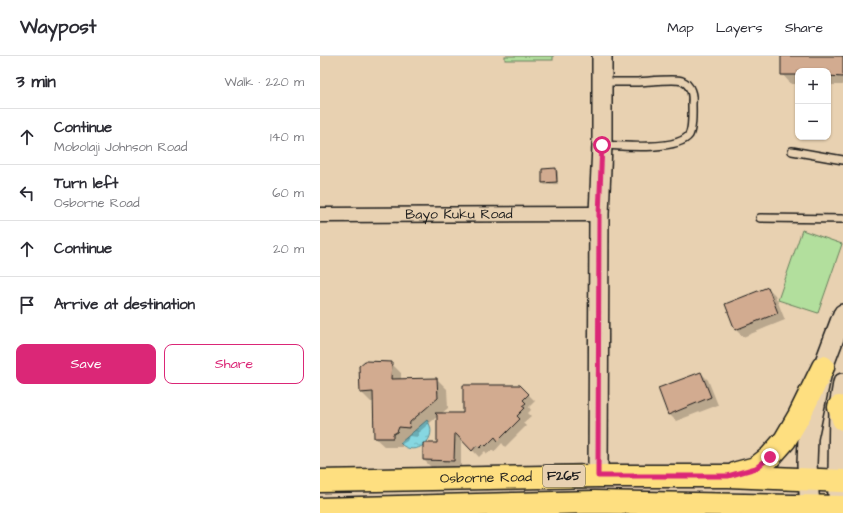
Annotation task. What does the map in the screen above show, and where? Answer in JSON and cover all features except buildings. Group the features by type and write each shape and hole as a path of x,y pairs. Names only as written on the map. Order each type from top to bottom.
{"main road":[{"path":"598,476 599,214 602,145 602,56"},
{"path":"830,509 808,479 808,438 824,367 843,314"},
{"path":"728,476 756,468 770,457 785,440 824,367"},
{"path":"830,509 840,481 838,472 843,383"},
{"name":"Osborne Road","path":"320,481 598,476 728,476 840,481"},
{"name":"Osborne Road","path":"320,509 595,502 716,509 830,509"}],"street":[{"name":"Bayo Kuku Road","path":"320,215 599,214"}],"lane":[{"path":"602,82 678,80 686,83 691,91 692,98 691,130 687,137 680,142 670,145 632,147 602,145"},
{"path":"792,151 843,160"},
{"path":"760,218 843,220"}],"green space":[{"path":"505,56 553,56 553,60 505,60"},
{"path":"802,230 842,244 818,313 778,300"}],"water":[{"path":"427,420 431,434 424,445 412,449 400,443"}],"route":[{"path":"602,145 599,214 598,476 728,476 756,468 770,457"}]}
